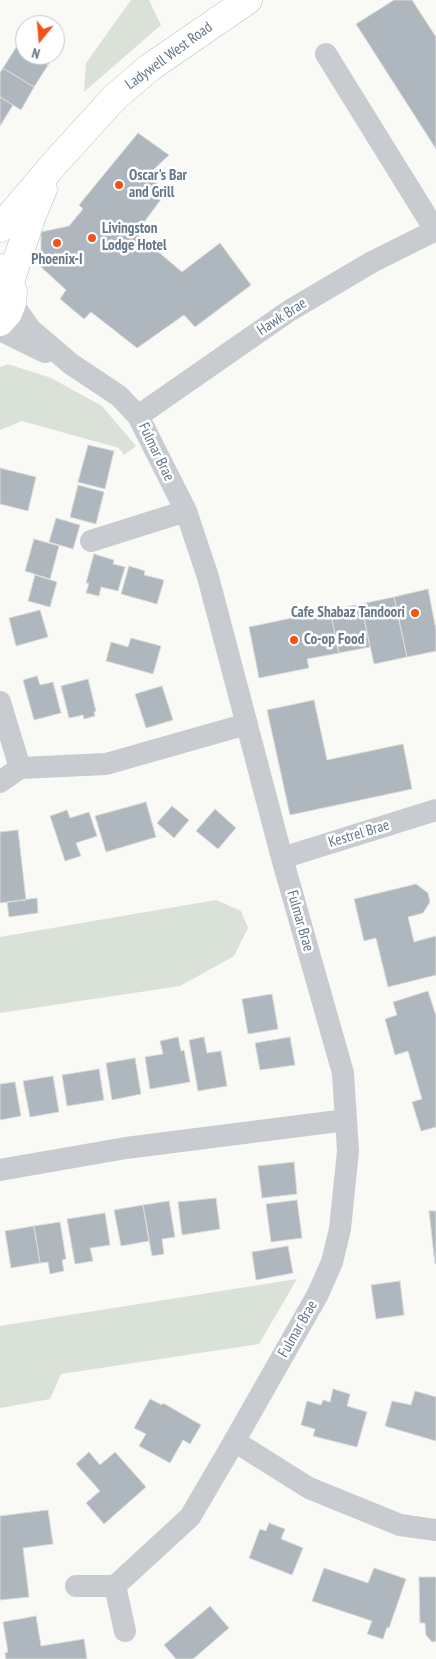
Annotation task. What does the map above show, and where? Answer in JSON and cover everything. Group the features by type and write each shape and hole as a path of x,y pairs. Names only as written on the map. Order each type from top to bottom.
{"street":[{"name":"Ladywell West Road","path":"0,228 55,163 115,97 148,68 248,0"},
{"name":"Hawk Brae","path":"138,416 289,311 372,262 435,230 326,54"},
{"name":"Ladywell West Road","path":"6,294 31,218 55,163"},
{"name":"Fulmar Brae","path":"6,294 31,330 71,364 119,396 138,416 186,512 208,577 282,858 343,1072 348,1151 340,1229 332,1262 318,1294 190,1517 115,1586"},
{"name":"Fulmar Brae","path":"0,330 71,364"},
{"path":"91,541 186,512"},
{"path":"0,702 20,768"},
{"path":"0,782 20,768 106,764 246,724"},
{"name":"Kestrel Brae","path":"282,858 436,810"},
{"path":"0,1170 126,1148 346,1120"},
{"path":"234,1441 309,1488 400,1525 436,1530"},
{"path":"76,1586 115,1586 125,1631"}],"shaded area":[{"path":"131,0 149,0 161,25 84,92 86,63"},
{"path":"8,364 51,378 102,406 136,446 124,455 119,448 22,421 0,430 0,367"},
{"path":"216,900 241,911 248,928 234,956 180,986 0,1013 0,937"},
{"path":"297,1279 259,1344 61,1374 50,1399 0,1408 0,1326"}],"building":[{"path":"394,0 412,0 436,37 436,149 356,24"},
{"path":"15,49 15,65 48,65 34,87 3,68"},
{"path":"3,68 34,87 21,110 0,97 0,73"},
{"path":"0,97 13,105 0,126"},
{"name":"Livingston Lodge Hotel","path":"138,133 169,155 150,173 165,194 136,233 182,272 220,243 251,285 195,327 184,315 137,348 91,312 84,319 60,299 66,290 41,267 41,232 69,226 83,209 79,205"},
{"path":"88,445 114,451 105,489 78,482"},
{"path":"0,468 36,477 28,511 0,504"},
{"path":"78,485 104,492 96,524 70,517"},
{"path":"56,518 80,525 73,549 49,542"},
{"path":"34,539 59,546 50,579 25,571"},
{"path":"94,554 114,560 113,564 125,567 118,591 101,587 99,596 86,593 89,583 86,583"},
{"path":"129,566 145,571 144,575 164,580 157,604 121,594"},
{"path":"35,575 57,582 50,607 28,601"},
{"name":"Cafe Shabaz Tandoori","path":"428,589 436,630 436,651 407,657 394,597"},
{"path":"394,597 407,657 374,664 361,604"},
{"path":"361,604 370,647 339,653 330,610"},
{"path":"40,610 48,637 16,646 9,618"},
{"name":"Co-op Food","path":"330,610 339,653 307,659 309,668 259,678 249,627"},
{"path":"131,638 161,646 153,674 106,661 111,642 128,647"},
{"path":"37,676 40,685 53,682 61,713 34,720 23,680"},
{"path":"88,679 96,711 94,712 95,716 84,719 83,715 69,718 61,686"},
{"path":"162,686 173,720 146,728 135,694"},
{"path":"314,700 327,760 403,744 412,789 290,815 267,710"},
{"path":"146,802 156,837 106,852 95,816"},
{"path":"172,806 189,820 174,838 157,823"},
{"path":"215,809 236,828 218,849 196,831"},
{"path":"67,810 70,818 89,812 97,836 76,843 81,856 65,861 50,816"},
{"path":"18,830 26,900 0,903 0,832"},
{"path":"416,884 428,893 430,902 423,913 408,917 414,942 436,936 436,975 388,987 376,938 364,941 354,899"},
{"path":"37,898 38,913 9,917 7,902"},
{"path":"428,991 436,1016 436,1127 421,1131 412,1102 422,1099 408,1051 395,1055 385,1019 397,1015 393,1002"},
{"path":"272,994 278,1029 248,1034 242,999"},
{"path":"178,1037 181,1051 184,1050 190,1082 150,1089 145,1057 163,1054 160,1041"},
{"path":"204,1037 207,1053 221,1051 227,1086 198,1091 189,1040"},
{"path":"290,1037 295,1065 260,1070 255,1043"},
{"path":"135,1058 141,1094 112,1100 106,1063"},
{"path":"99,1069 104,1100 67,1106 62,1075"},
{"path":"53,1076 59,1112 30,1117 23,1081"},
{"path":"15,1082 21,1116 0,1120 0,1084"},
{"path":"294,1162 297,1194 262,1198 258,1166"},
{"path":"216,1198 220,1229 182,1235 178,1202"},
{"path":"297,1200 302,1238 271,1242 266,1204"},
{"path":"169,1201 175,1237 162,1239 164,1254 152,1256 143,1205"},
{"path":"143,1205 149,1241 121,1246 114,1210"},
{"path":"429,1211 436,1211 435,1264"},
{"path":"105,1213 110,1245 90,1248 93,1261 75,1264 67,1219"},
{"path":"60,1222 66,1259 62,1260 64,1271 50,1274 48,1262 40,1263 34,1226"},
{"path":"34,1226 40,1263 11,1268 5,1231"},
{"path":"288,1246 293,1273 256,1280 252,1252"},
{"path":"400,1281 404,1315 376,1319 371,1285"},
{"path":"333,1389 350,1394 347,1406 367,1412 357,1447 313,1436 315,1429 301,1425 307,1401 321,1405 323,1400 330,1402"},
{"path":"415,1391 436,1397 436,1441 385,1426 392,1401 411,1405"},
{"path":"150,1399 162,1405 163,1403 201,1425 190,1444 183,1440 170,1463 139,1446 146,1434 134,1428"},
{"path":"89,1452 100,1465 115,1452 146,1487 104,1524 86,1503 100,1491 76,1464"},
{"path":"48,1510 53,1544 23,1548 29,1597 0,1600 0,1516"},
{"path":"269,1523 285,1529 281,1539 303,1548 292,1575 249,1558 260,1529 266,1531"},
{"path":"324,1568 368,1583 374,1568 406,1579 389,1628 387,1627 383,1639 367,1634 372,1621 312,1601"},
{"path":"419,1577 436,1577 436,1641 432,1642 426,1635 425,1623 420,1623"},
{"path":"210,1606 229,1628 193,1659 176,1659 164,1645"},
{"path":"36,1616 41,1646 84,1639 87,1659 6,1659 5,1653 8,1652 3,1622"}],"place":[{"name":"Oscar's Bar and Grill","path":"119,185"},
{"name":"Livingston Lodge Hotel","path":"92,238"},
{"name":"Phoenix-I","path":"57,243"},
{"name":"Cafe Shabaz Tandoori","path":"415,613"},
{"name":"Co-op Food","path":"294,640"}]}
